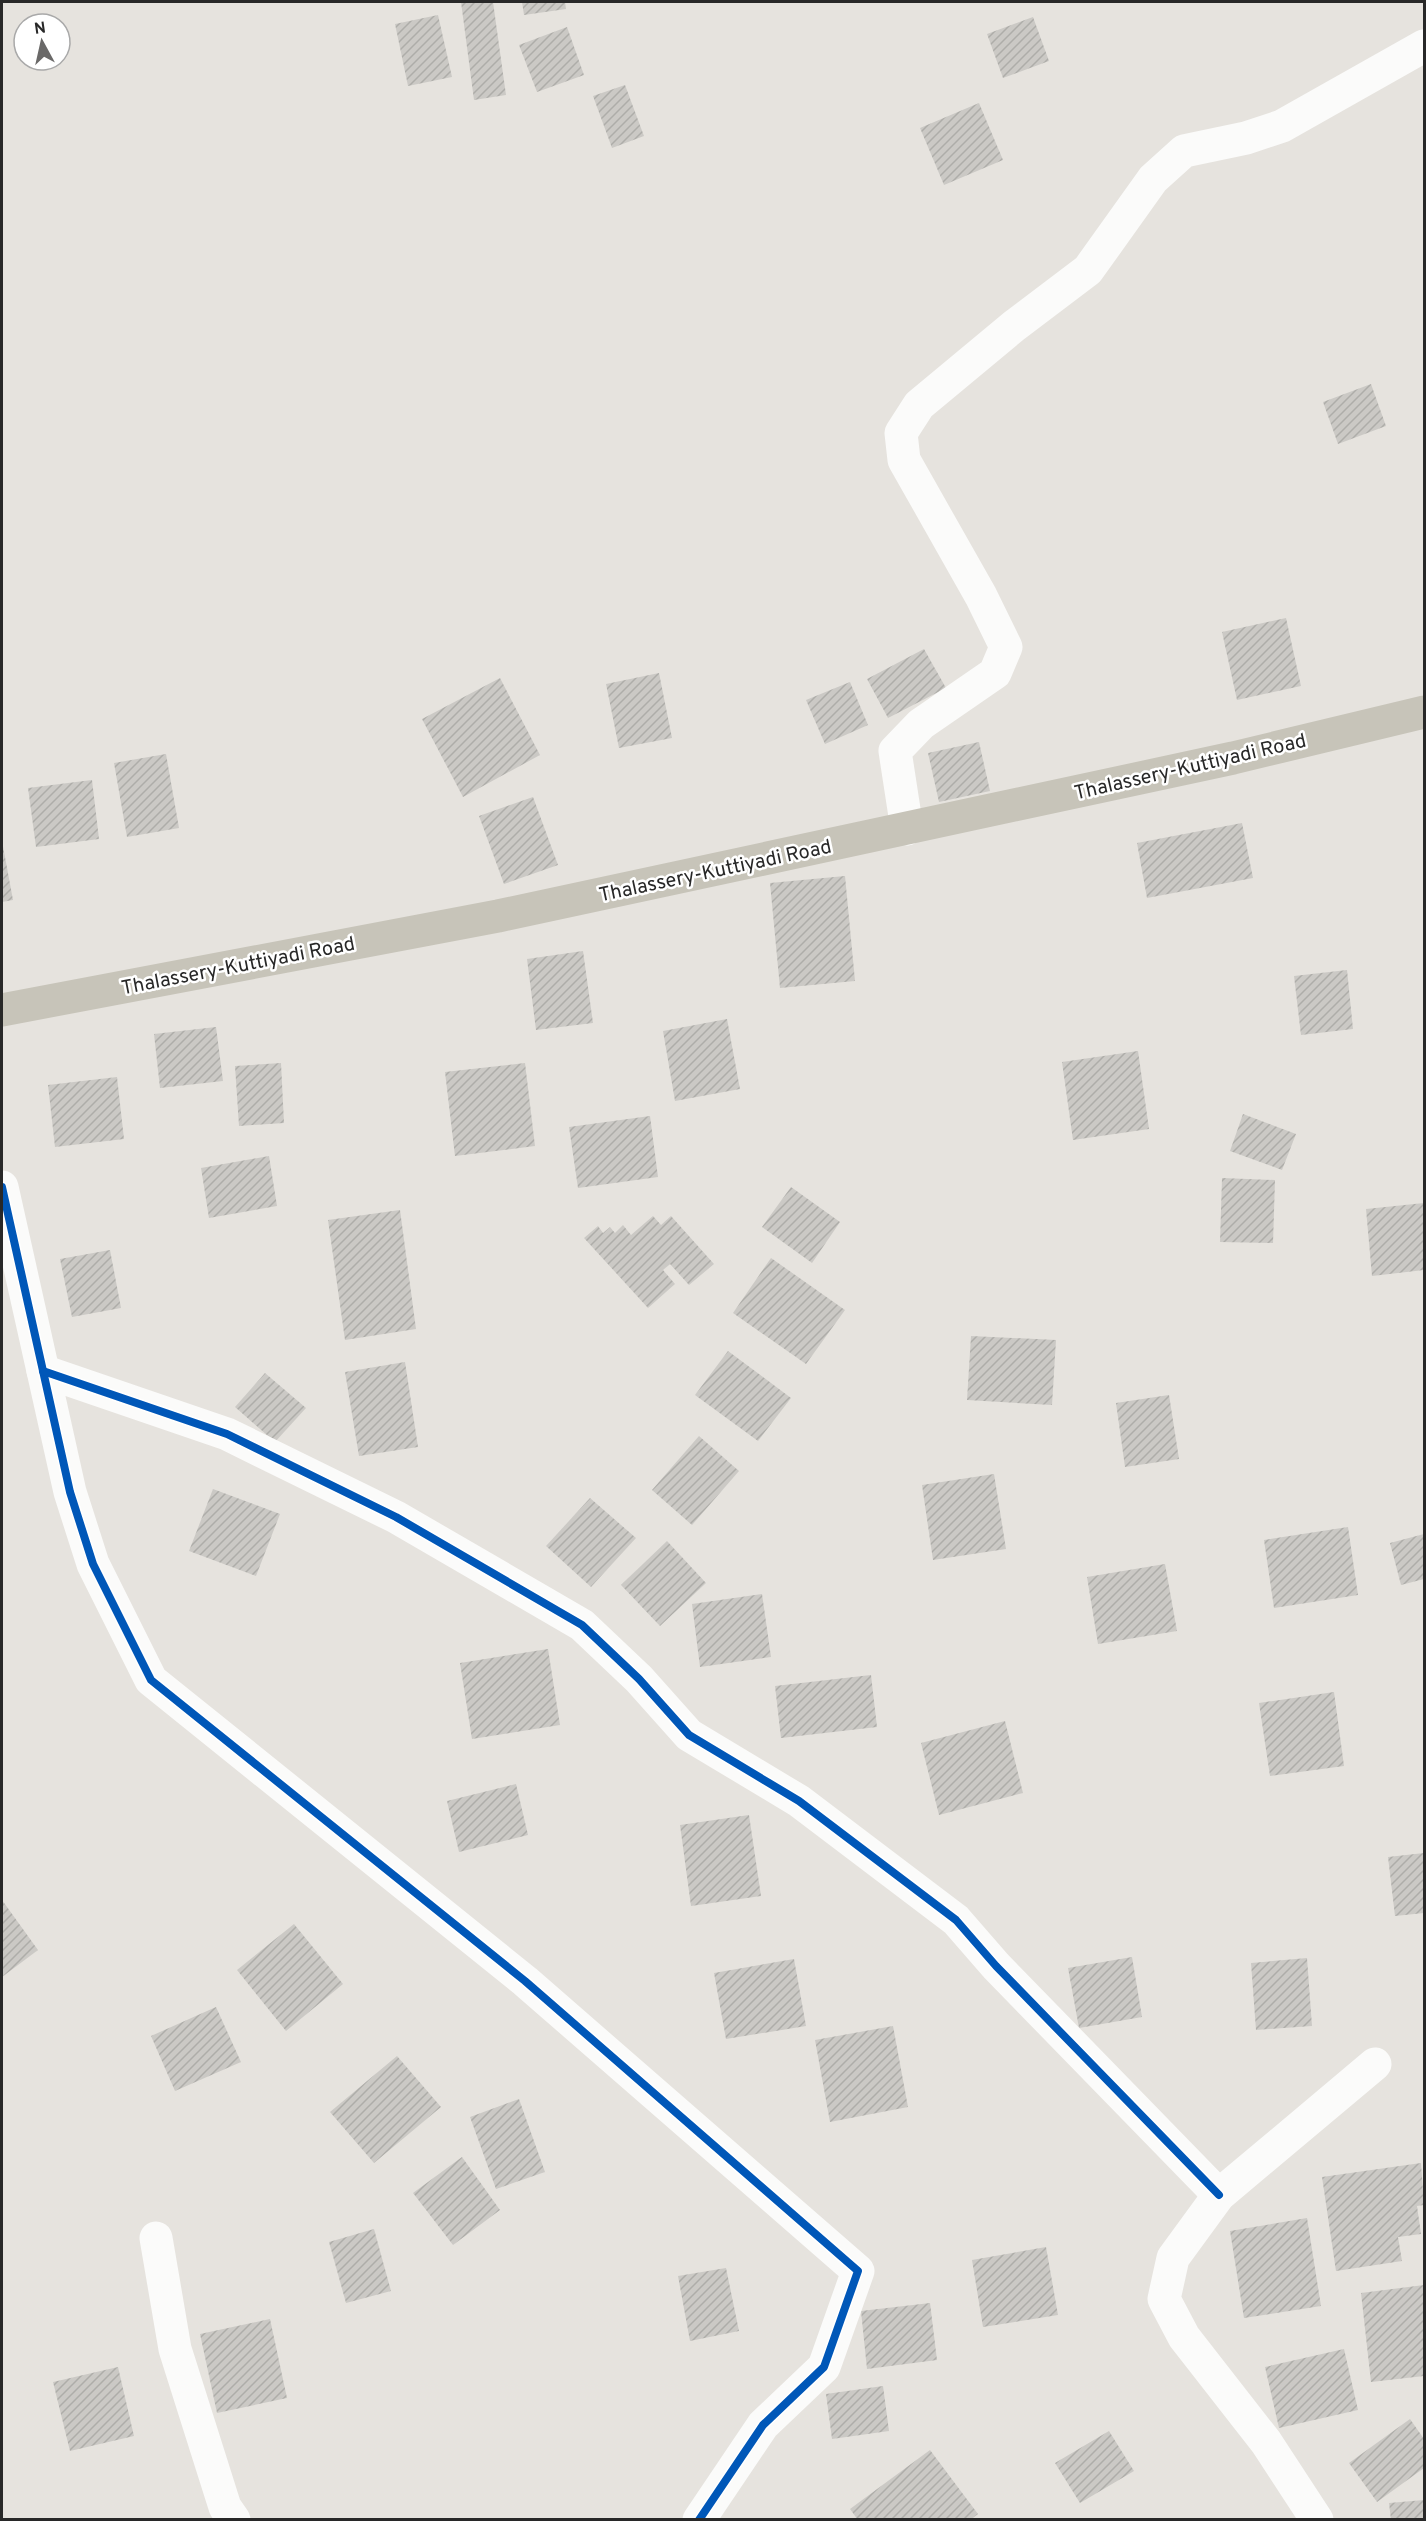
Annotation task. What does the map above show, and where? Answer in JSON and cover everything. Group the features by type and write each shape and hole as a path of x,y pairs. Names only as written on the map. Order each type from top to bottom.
{"main road":[{"name":"Thalassery-Kuttiyadi Road","path":"2,1010 498,916 1233,758 1425,712"}],"street":[{"path":"907,829 895,751 921,724 996,673 1005,647 981,596 904,460 901,433 920,405 1014,326 1088,270 1153,179 1184,151 1246,138 1282,126 1425,46"},
{"path":"2,1187 70,1492 93,1564 151,1680 525,1981 858,2271 824,2367 764,2425 699,2520"},
{"path":"43,1371 227,1434 396,1517 582,1625 639,1679 689,1735 799,1801 956,1920 996,1966 1219,2195"},
{"path":"1317,2520 1266,2442 1184,2337 1164,2299 1173,2258 1219,2195 1375,2064"},
{"path":"156,2238 175,2349 225,2507 234,2520"}],"building":[{"path":"461,2 493,2 506,95 474,100"},
{"path":"522,2 565,2 566,9 524,15"},
{"path":"438,15 452,77 408,86 395,24"},
{"path":"1033,17 1049,61 1003,78 987,34"},
{"path":"567,27 584,75 537,92 519,45"},
{"path":"625,85 644,136 612,148 593,96"},
{"path":"979,103 1003,160 944,185 920,128"},
{"path":"1371,384 1386,426 1338,444 1323,402"},
{"path":"1286,618 1301,686 1237,700 1222,632"},
{"path":"924,649 946,688 888,718 867,679"},
{"path":"659,673 672,738 619,748 606,684"},
{"path":"500,678 540,755 463,797 422,719"},
{"path":"850,682 868,725 825,744 806,700"},
{"path":"979,742 990,791 939,802 928,753"},
{"path":"166,754 179,828 127,837 114,763"},
{"path":"92,780 99,839 36,847 28,788"},
{"path":"533,797 558,865 504,884 479,816"},
{"path":"1242,823 1253,878 1147,898 1137,843"},
{"path":"2,841 13,900 2,902"},
{"path":"845,876 855,981 780,988 770,883"},
{"path":"583,951 593,1023 536,1030 527,959"},
{"path":"1347,970 1353,1029 1301,1035 1294,976"},
{"path":"727,1019 740,1089 675,1101 663,1031"},
{"path":"216,1027 223,1081 160,1088 154,1034"},
{"path":"1138,1051 1149,1129 1073,1140 1062,1062"},
{"path":"281,1063 284,1123 239,1126 235,1066"},
{"path":"525,1063 535,1146 455,1156 445,1072"},
{"path":"117,1077 124,1139 55,1147 48,1085"},
{"path":"1243,1114 1296,1134 1282,1170 1230,1151"},
{"path":"650,1116 658,1177 578,1188 569,1127"},
{"path":"269,1156 277,1206 209,1218 201,1168"},
{"path":"1222,1178 1275,1180 1273,1243 1220,1242"},
{"path":"791,1187 840,1222 812,1263 762,1227"},
{"path":"1424,1203 1424,1270 1372,1276 1366,1209"},
{"path":"400,1210 416,1329 345,1340 328,1220"},
{"path":"653,1216 661,1225 671,1216 714,1264 689,1285 670,1264 663,1270 675,1284 648,1308 584,1238 598,1226 603,1233 610,1227 615,1233 623,1225 631,1235"},
{"path":"110,1250 121,1308 72,1317 60,1259"},
{"path":"771,1258 845,1310 806,1364 733,1313"},
{"path":"971,1336 1056,1340 1052,1405 967,1400"},
{"path":"728,1351 791,1398 758,1441 695,1395"},
{"path":"405,1362 418,1447 359,1456 345,1372"},
{"path":"265,1373 306,1408 275,1442 235,1407"},
{"path":"1169,1395 1179,1459 1125,1467 1116,1403"},
{"path":"699,1436 739,1471 692,1525 652,1490"},
{"path":"994,1474 1006,1549 933,1560 922,1485"},
{"path":"213,1489 280,1514 256,1576 189,1551"},
{"path":"590,1498 636,1538 591,1587 546,1546"},
{"path":"1348,1527 1358,1595 1274,1608 1264,1540"},
{"path":"1424,1534 1424,1579 1401,1585 1390,1543"},
{"path":"667,1541 706,1583 660,1626 621,1585"},
{"path":"1165,1564 1177,1631 1098,1644 1087,1577"},
{"path":"762,1594 771,1657 700,1667 692,1604"},
{"path":"548,1649 560,1725 472,1739 460,1663"},
{"path":"871,1675 877,1727 781,1738 775,1686"},
{"path":"1334,1692 1344,1766 1270,1776 1259,1703"},
{"path":"1005,1721 1023,1793 939,1815 921,1743"},
{"path":"516,1784 528,1835 459,1852 447,1801"},
{"path":"749,1815 761,1896 691,1906 680,1825"},
{"path":"1424,1853 1424,1913 1395,1916 1388,1857"},
{"path":"2,1900 38,1950 2,1977"},
{"path":"294,1924 343,1984 286,2031 237,1970"},
{"path":"1132,1957 1142,2017 1079,2028 1068,1968"},
{"path":"1307,1958 1312,2026 1256,2030 1251,1963"},
{"path":"794,1959 806,2026 726,2039 714,1973"},
{"path":"216,2007 241,2062 175,2091 151,2036"},
{"path":"893,2026 908,2107 830,2122 815,2040"},
{"path":"397,2056 441,2107 374,2163 330,2112"},
{"path":"519,2099 545,2172 496,2189 470,2117"},
{"path":"462,2157 500,2210 453,2245 413,2193"},
{"path":"1421,2163 1424,2205 1417,2206 1421,2234 1398,2237 1402,2261 1336,2271 1322,2177"},
{"path":"1307,2218 1321,2306 1244,2318 1230,2231"},
{"path":"374,2229 391,2291 346,2303 329,2242"},
{"path":"1046,2247 1058,2315 983,2327 972,2260"},
{"path":"726,2268 739,2331 690,2341 678,2276"},
{"path":"1424,2285 1424,2376 1371,2382 1361,2293"},
{"path":"930,2303 937,2360 867,2369 861,2311"},
{"path":"270,2319 287,2398 217,2413 200,2334"},
{"path":"1344,2349 1358,2410 1279,2428 1265,2367"},
{"path":"118,2367 134,2436 70,2451 53,2382"},
{"path":"883,2386 889,2431 832,2439 826,2394"},
{"path":"1410,2419 1424,2439 1424,2468 1377,2502 1349,2463"},
{"path":"1109,2431 1134,2471 1080,2503 1055,2463"},
{"path":"930,2450 978,2514 970,2520 858,2520 850,2509"},
{"path":"1424,2500 1424,2520 1391,2520 1389,2503"}],"cycle path":[{"path":"2,1187 70,1492 93,1564 151,1680 525,1981 858,2271 824,2367 763,2425 699,2520"},
{"path":"43,1371 227,1434 396,1517 582,1625 639,1679 689,1735 799,1801 956,1920 996,1966 1219,2195"}]}
